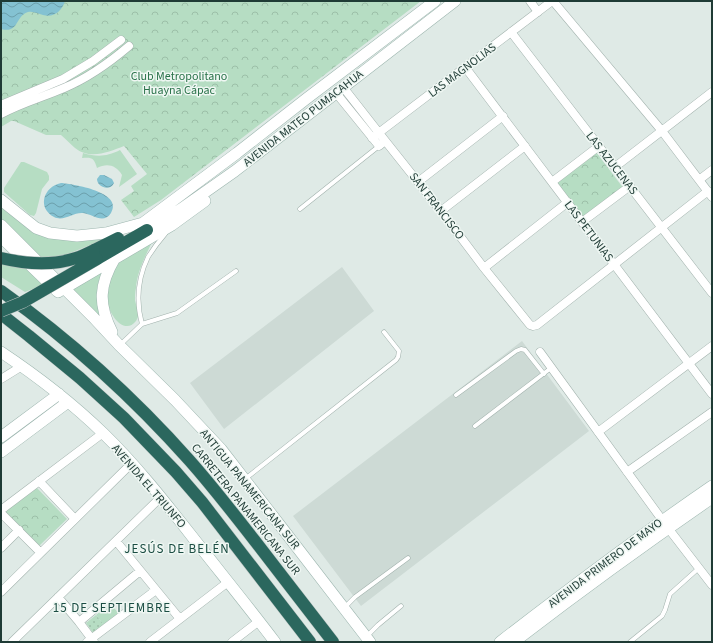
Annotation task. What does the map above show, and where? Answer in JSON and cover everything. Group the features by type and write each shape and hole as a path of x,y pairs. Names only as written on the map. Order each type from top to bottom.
{"highway":[{"path":"1,311 23,302 95,255 145,227"},
{"path":"1,258 25,263 49,264 95,255"},
{"name":"CARRETERA PANAMERICANA SUR","path":"1,291 94,364 160,429 216,491 333,642"},
{"path":"1,314 80,378 124,418 166,462 202,502 310,642"}],"main road":[{"name":"AVENIDA MATEO PUMACAHUA","path":"145,227 306,99 435,1"},
{"name":"AVENIDA MATEO PUMACAHUA","path":"145,227 181,209 235,171 455,1"},
{"path":"61,290 172,225 277,146 294,125"},
{"path":"1,200 36,228 50,233 77,236 145,227"},
{"path":"1,225 61,290"},
{"path":"1,237 61,290"},
{"path":"116,258 106,275 101,297 108,324 119,345"},
{"name":"ANTIGUA PANAMERICANA SUR","path":"61,290 93,317 216,444 280,524 368,640"},
{"name":"AVENIDA EL TRIUNFO","path":"1,352 59,394 103,433 132,463 161,497 275,642"},
{"path":"1,437 59,394"},
{"path":"1,452 68,402"},
{"name":"AVENIDA PRIMERO DE MAYO","path":"514,642 563,605 712,486"},
{"name":"AVENIDA PRIMERO DE MAYO","path":"500,642 586,576 665,524 712,498"}],"street":[{"path":"530,1 538,12"},
{"path":"553,1 662,131 710,194 661,227 614,264"},
{"name":"LAS MAGNOLIAS","path":"375,136 553,1"},
{"name":"LAS AZUCENAS","path":"511,32 712,293"},
{"path":"1,105 63,79 93,61 121,40"},
{"path":"1,114 66,88 98,70 129,46"},
{"name":"LAS PETUNIAS","path":"465,67 712,394"},
{"name":"SAN FRANCISCO","path":"340,90 375,136 418,182 530,326 537,325 614,264"},
{"path":"615,167 712,92"},
{"path":"418,182 503,116"},
{"path":"441,211 525,146"},
{"path":"552,182 599,146"},
{"path":"699,180 712,170"},
{"path":"582,222 630,186"},
{"path":"484,268 568,202"},
{"path":"598,432 712,346"},
{"path":"540,352 665,524 712,585"},
{"path":"1,379 22,366"},
{"path":"627,472 712,412"},
{"path":"40,552 1,511 103,433"},
{"path":"1,592 132,463"},
{"path":"39,481 75,519"},
{"path":"12,642 161,497"},
{"path":"1,548 19,530"},
{"path":"116,541 180,619"},
{"path":"79,622 140,571"},
{"path":"150,642 228,582"},
{"path":"58,597 79,622 91,641 156,590"},
{"path":"232,642 259,621"}],"lane":[{"path":"300,209 382,144"},
{"path":"142,324 139,306 139,293 143,269 149,256 172,225"},
{"path":"119,345 142,324 177,313 236,271"},
{"path":"244,479 396,360 398,357 398,351 384,332"},
{"path":"456,395 516,351 521,349 525,350 544,374"},
{"path":"475,426 552,368"},
{"path":"344,609 355,597 408,558"},
{"path":"630,642 662,616 670,594 699,568"},
{"path":"368,640 378,625 402,606"}],"shaded area":[{"path":"342,267 374,311 224,429 190,383"},
{"path":"522,341 589,431 361,606 293,516"}],"green space":[{"name":"Club Metropolitano Huayna Cápac","path":"1,1 421,1 161,200 134,217 121,200 134,191 131,186 147,174 124,146 100,154 87,154 75,148 61,135 46,135 14,121 11,121 1,127"},
{"path":"120,150 137,174 119,187 122,175 117,169 108,165 97,168 92,159 82,158 83,153 102,156"},
{"path":"596,152 624,189 584,218 556,181"},
{"path":"21,162 47,172 49,176 49,180 42,189 34,216 30,215 4,192 4,188"},
{"path":"1,205 30,228 105,239 63,256 40,258 1,222"},
{"path":"152,242 138,276 135,300 138,316 136,321 131,325 122,325 114,317 109,308 108,295 110,277 113,270 124,258"},
{"path":"1,263 26,268 43,285 25,292 1,277"},
{"path":"103,270 97,289 97,300 101,319 71,289"},
{"path":"36,487 67,519 39,546 5,511"},
{"path":"111,604 119,614 104,625 96,615"},
{"path":"96,615 104,625 93,633 86,623"}],"water":[{"path":"1,1 65,1 60,11 54,15 47,16 34,12 28,12 21,17 14,27 7,30 1,29"},
{"path":"100,175 104,175 112,179 114,183 112,186 107,188 101,186 97,179"},
{"path":"61,183 86,187 104,195 110,200 113,206 111,213 105,218 101,219 83,213 65,218 54,217 45,208 44,198 50,189"}],"district":[{"name":"JESÚS DE BELÉN","path":"177,548"},
{"name":"15 DE SEPTIEMBRE","path":"112,607"}]}
